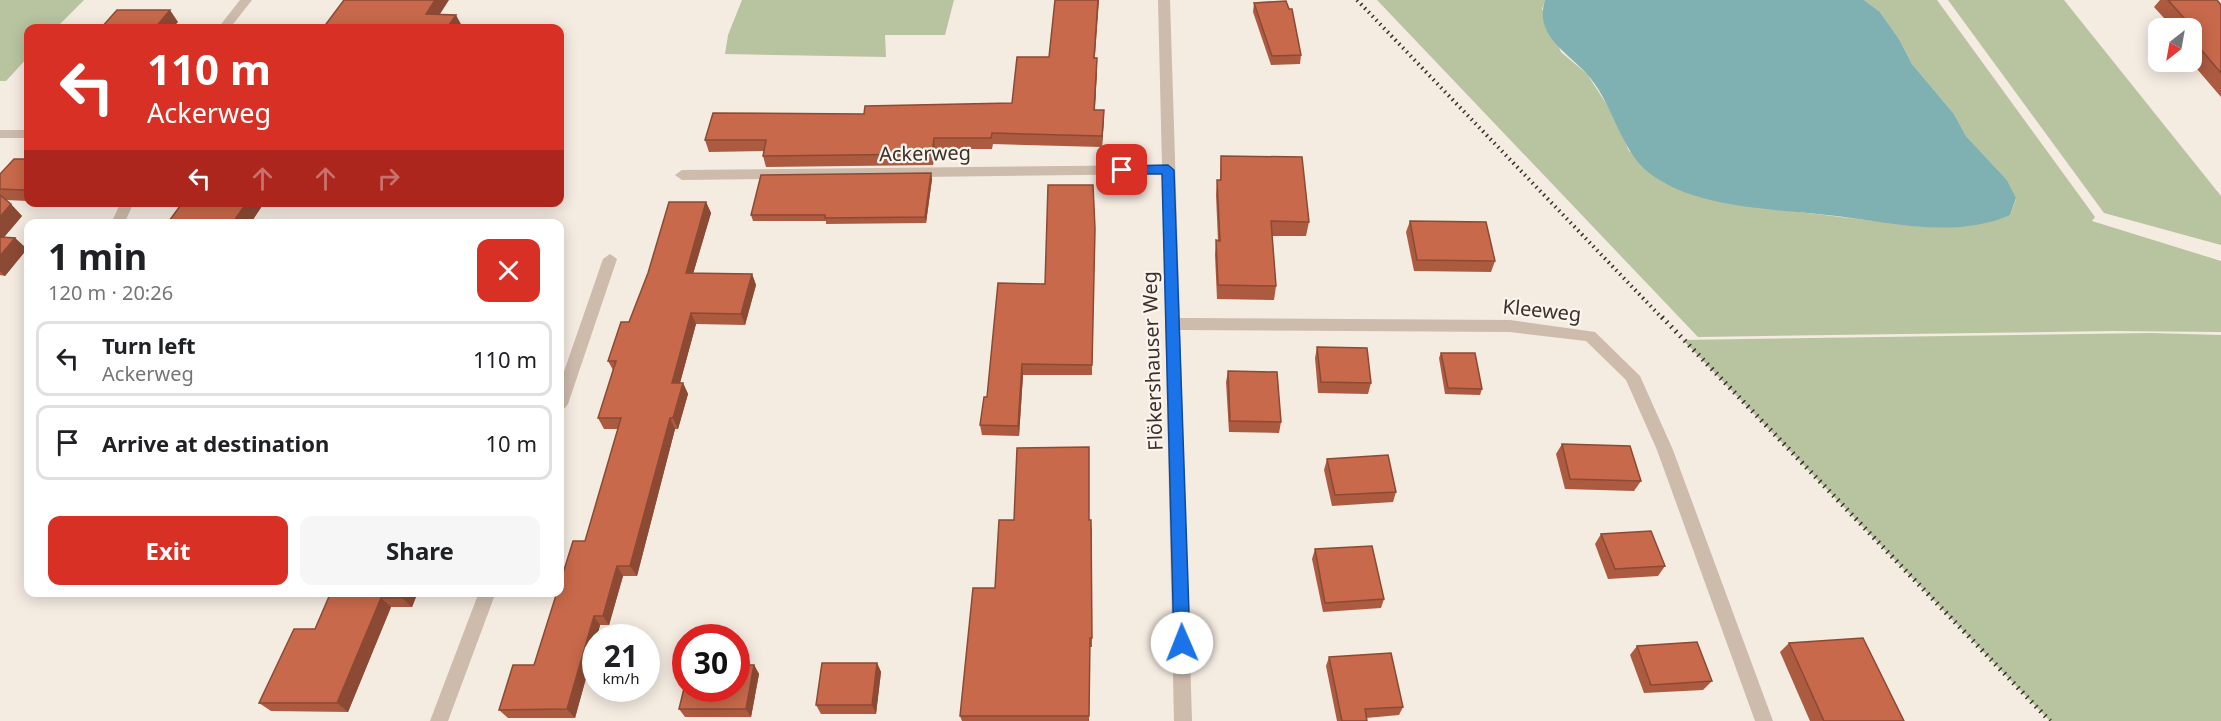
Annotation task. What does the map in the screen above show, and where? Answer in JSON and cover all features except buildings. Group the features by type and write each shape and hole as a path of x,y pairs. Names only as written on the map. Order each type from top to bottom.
{"street":[{"path":"227,24 246,0"},
{"name":"Flökershauser Weg","path":"1164,0 1183,721"},
{"path":"0,134 24,134"},
{"name":"Ackerweg","path":"682,175 1168,170"},
{"path":"564,379 610,259"},
{"name":"Kleeweg","path":"1171,324 1510,326 1590,336 1632,376 1665,450 1764,721"},
{"path":"439,721 486,597"}],"green space":[{"path":"0,0 84,0 60,24 24,24 24,61 6,81 0,81"},
{"path":"742,0 954,0 945,35 885,35 886,57 725,54 728,35"},
{"path":"1377,0 1545,0 1542,9 1561,52 1587,74 1613,114 1629,151 1733,204 1925,227 1962,225 2010,215 2016,199 2007,180 1966,136 1954,114 1912,64 1899,39 1880,12 1864,0 1937,0 2095,217 2092,221 2221,261 2221,332 2114,331 1698,337"},
{"path":"1948,0 2064,0 2221,196 2221,245 2104,213"},
{"path":"2150,333 2221,335 2221,721 2050,721 1683,340"}],"water":[{"path":"1545,0 1864,0 1880,12 1899,39 1912,64 1954,114 1966,136 2007,180 2016,198 2010,215 1966,226 1919,227 1734,205 1710,200 1667,184 1648,172 1638,162 1595,85 1548,33 1543,12"}],"railway":[{"path":"1357,0 1663,319"},
{"path":"1662,317 2050,721"}],"route":[{"path":"1122,170 1168,170 1173,400 1182,643"}]}
